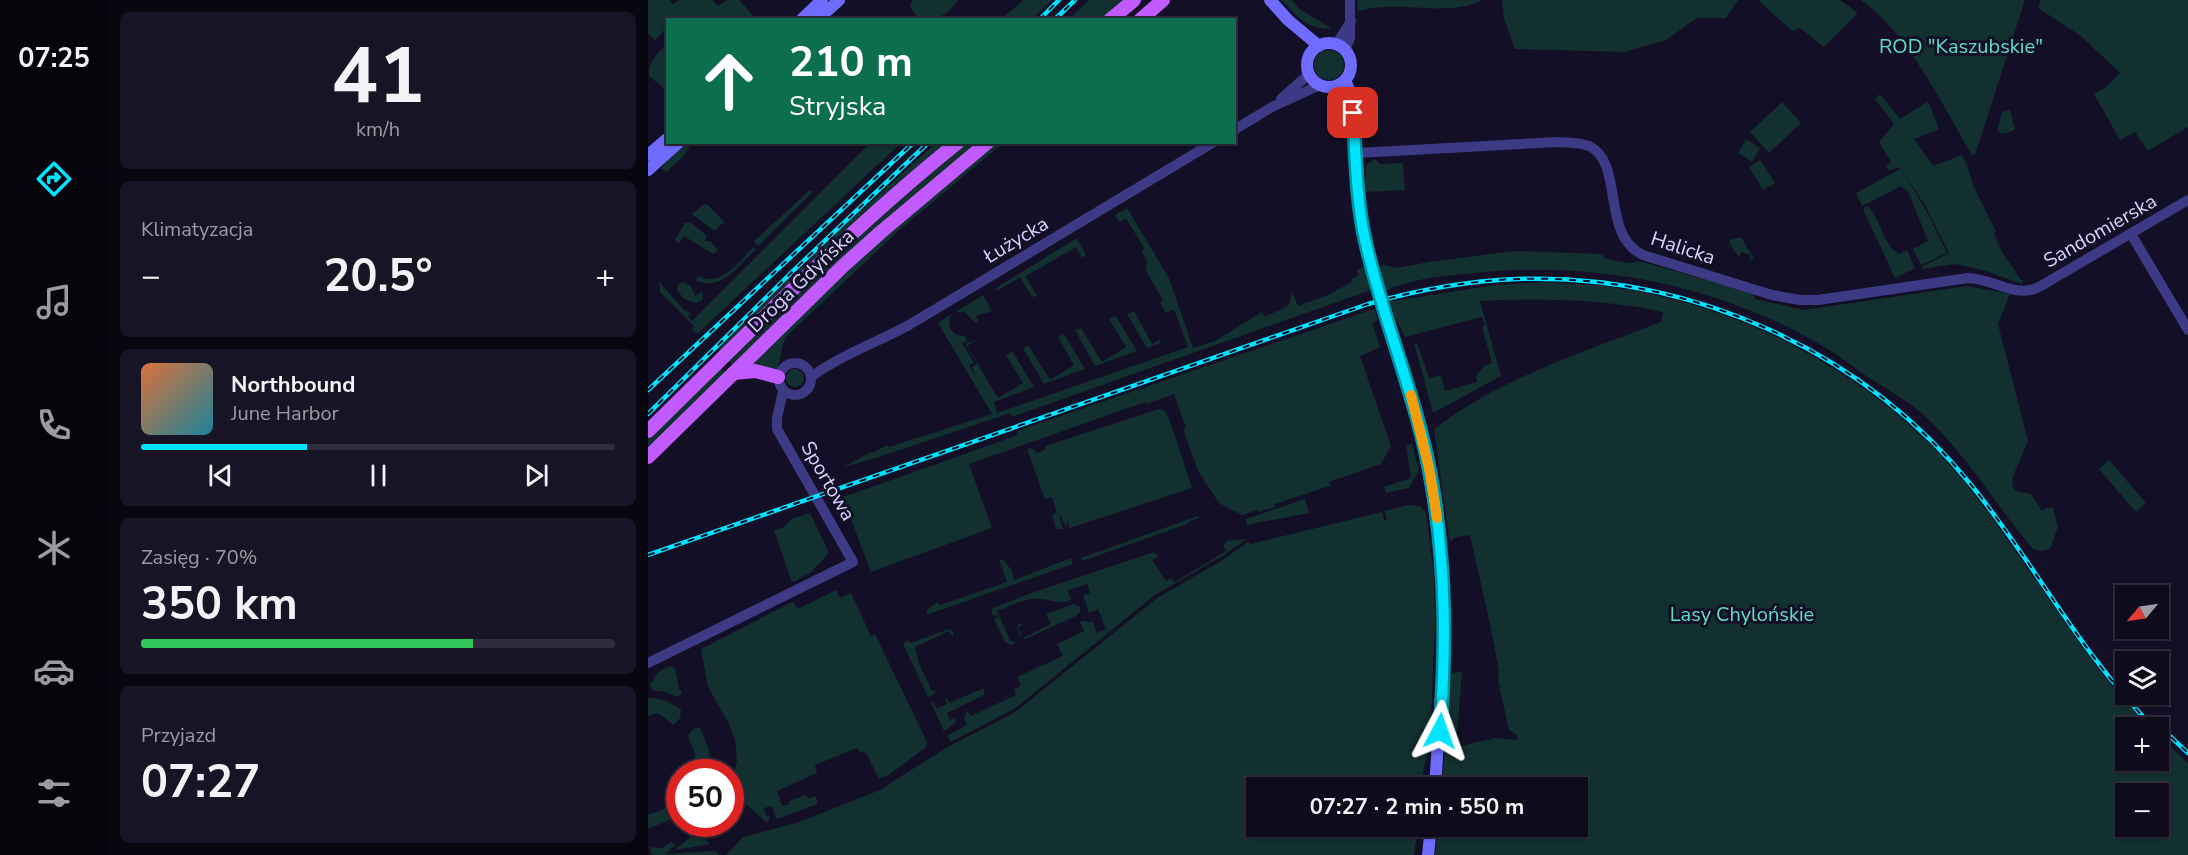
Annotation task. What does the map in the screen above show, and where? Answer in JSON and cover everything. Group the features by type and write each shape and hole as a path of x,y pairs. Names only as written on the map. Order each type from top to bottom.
{"main road":[{"path":"803,18 822,0"},
{"path":"819,18 839,0"},
{"path":"1112,18 1134,0"},
{"path":"1142,18 1162,0"},
{"path":"1270,0 1315,50"},
{"path":"1330,43 1341,47 1351,65 1341,83 1331,87 1320,85 1309,74 1307,67 1315,50 1330,43"},
{"path":"1341,83 1353,99 1359,206 1366,244 1407,380 1433,489 1443,572 1445,633 1437,777"},
{"path":"648,155 666,140"},
{"path":"648,170 677,144"},
{"name":"Droga Gdyńska","path":"648,431 810,272 897,193 956,144"},
{"name":"Droga Gdyńska","path":"648,457 808,299 881,232 986,144"},
{"path":"734,373 755,371 785,388"},
{"path":"1428,855 1430,837"}],"street":[{"path":"1341,47 1350,38 1350,0"},
{"path":"1272,107 1309,74"},
{"path":"1236,129 1272,107 1320,85"},
{"name":"Halicka","path":"1357,153 1557,142 1582,144 1596,151 1604,162 1621,232 1629,247 1642,255 1787,299 1818,300 1968,278 2029,291"},
{"name":"Łużycka","path":"785,388 781,370 790,363 801,364 809,372 880,341 1211,144"},
{"name":"Sandomierska","path":"2029,291 2052,280 2188,200"},
{"path":"2131,234 2188,330"},
{"path":"785,388 802,393 807,390 809,372"},
{"name":"Sportowa","path":"648,663 853,562 779,434 776,425 785,388"}],"green space":[{"path":"648,0 670,0 673,4 679,0 712,0 718,6 727,0 739,0 755,18 666,18 666,32 664,31 655,40 648,34"},
{"path":"913,0 958,0 948,12 936,18 920,18 910,5"},
{"path":"1024,0 1052,0 1033,18 1002,18"},
{"path":"1089,0 1127,0 1103,18 1070,18"},
{"path":"1282,0 1292,0 1298,8 1332,29 1309,25"},
{"path":"1357,0 1482,0 1459,7 1382,7 1358,11"},
{"path":"1502,0 1738,0 1726,18 1697,18 1666,40 1625,52 1515,49 1504,19"},
{"path":"1758,0 1840,0 1858,13 1824,47 1800,28 1792,31"},
{"name":"ROD \"Kaszubskie\"","path":"1861,0 2025,0 1975,155 1972,155 1937,93 1909,51 1878,14"},
{"path":"2041,0 2188,0 2188,127 2148,151 2135,132 2120,140 2094,94 2106,87 2120,73 2081,36 2038,8"},
{"path":"666,45 666,90 649,76 652,62"},
{"path":"1329,50 1340,54 1344,65 1340,76 1329,80 1318,76 1314,65 1318,54"},
{"path":"1880,94 1900,119 1928,101 1939,129 1914,139 1933,166 1962,155 1973,185 1996,232 1994,234 2002,252 2023,280 2022,284 1983,270 1955,264 1922,269 1921,267 1949,253 1926,207 1901,169 1927,212 1947,253 1921,265 1913,249 1928,241 1908,191 1901,186 1862,206 1856,193 1900,169 1899,167 1889,171 1886,166 1891,162 1879,142 1894,124 1875,99"},
{"path":"1782,102 1801,123 1769,153 1750,132"},
{"path":"2010,110 2015,130 2002,134 1997,131 2002,112"},
{"path":"1746,139 1760,148 1752,162 1738,153"},
{"path":"685,144 691,144 682,158 666,172 661,168"},
{"path":"869,144 900,144 697,334 692,329 694,326 660,292 658,281 684,310 691,313 688,317 692,321"},
{"path":"935,144 949,144 720,351 717,349 838,232"},
{"path":"965,144 979,144 733,366 727,360 852,240"},
{"path":"996,144 1002,144 897,232 787,336 780,362 775,371 745,368 871,248"},
{"path":"1375,159 1380,164 1403,163 1405,190 1366,192 1366,165"},
{"path":"1760,160 1775,183 1763,190 1749,167"},
{"path":"810,190 813,192 758,246 754,241"},
{"path":"704,204 708,205 724,222 714,231 692,214"},
{"path":"1867,206 1876,218 1889,245 1899,254 1907,250 1915,268 1895,278 1863,209"},
{"path":"1127,208 1169,278 1193,348 1215,341 1262,312 1265,317 1289,305 1292,291 1298,306 1328,295 1352,282 1351,279 1359,275 1356,270 1365,266 1371,290 1012,417 1010,413 842,468 887,445 889,447 992,414 938,323 952,314 949,320 950,329 956,335 965,336 967,341 962,343 974,363 969,366 976,376 972,367 977,364 965,344 978,339 967,346 998,398 1023,383 1006,355 1013,352 1034,387 994,402 997,413 1188,347 1174,309 1166,313 1160,302 1163,300 1146,271 1147,262 1142,251 1144,248 1126,218 1119,222 1115,215"},
{"path":"690,222 707,236 704,241 710,241 718,250 713,254 684,236 679,243 675,240 685,223"},
{"path":"1741,237 1754,259 1749,260 1751,255 1741,252 1739,257 1730,245 1730,240"},
{"path":"1077,238 1086,255 1082,258 1076,247 1026,276 1037,296 1032,297 1020,277 997,291 996,288"},
{"path":"754,247 756,249 743,262 721,280 705,283 696,280 698,276 706,279 722,276"},
{"path":"1513,251 1603,254 1605,259 1630,263 1640,261 1747,292 1754,295 1755,299 1804,310 1967,286 2010,294 1998,324 2028,441 2013,476 2012,485 2015,491 2031,494 2042,511 2053,507 2058,527 2050,549 2042,551 2033,549 1940,430 1918,410 1823,346 1741,307 1655,282 1610,274 1565,270 1519,270 1452,275 1417,280 1385,291 1379,268 1383,265 1397,268"},
{"path":"684,282 691,286 695,296 702,291 703,299 696,303 684,299 677,290 680,283"},
{"name":"Lasy Chylońskie","path":"1542,282 1614,287 1673,299 1721,314 1768,333 1813,356 1856,383 1897,414 1934,448 1967,485 2115,689 2115,705 2129,705 2140,717 2115,717 2115,771 2169,771 2169,745 2188,763 2188,855 1435,855 1437,837 1588,837 1588,777 1443,777 1450,674 1462,671 1456,747 1496,738 1517,740 1518,736 1509,730 1498,680 1499,671 1490,624 1470,535 1456,537 1451,541 1449,538 1434,429 1487,395 1515,381 1661,322 1663,312 1618,304 1572,300 1480,301 1501,376 1433,413 1414,343 1418,345 1429,378 1441,375 1445,391 1477,382 1476,376 1484,366 1492,363 1482,327 1485,326 1482,317 1405,337 1388,302 1495,285"},
{"path":"983,295 992,311 976,316 979,323 974,322 965,312 956,312"},
{"path":"1374,309 1378,320 1372,323 1380,347 1360,356 1391,446 1381,464 1329,482 1331,487 1275,504 1275,507 1242,515 1219,503 1198,471 1183,429 1186,428 1174,394 1147,404 1145,402 969,464 992,528 871,572 847,509 837,512 839,519 833,506 835,500 1018,435 1017,431"},
{"path":"1134,311 1152,344 1159,340 1161,343 1147,348 1127,314"},
{"path":"1116,316 1137,351 1095,366 1075,330 1081,328 1102,362 1126,347 1109,319"},
{"path":"1064,334 1085,369 1044,384 1023,348 1029,346 1050,380 1074,365 1058,337"},
{"path":"720,367 726,373 648,450 648,438"},
{"path":"791,369 799,369 804,374 802,385 791,387 786,382 786,374"},
{"path":"1159,409 1165,411 1170,421 1192,488 1070,528 1067,520 1066,528 1059,515 1063,529 1056,529 1052,515 1057,512 1052,497 1045,499 1027,449 1031,448 1037,453 1046,449 1045,446"},
{"path":"1412,444 1419,470 1409,488 1386,493 1384,487 1411,478 1406,445"},
{"path":"2109,460 2146,503 2136,512 2099,469"},
{"path":"1305,499 1309,513 1246,525 1246,519"},
{"path":"1408,505 1420,506 1426,513 1434,576 1435,623 1430,748 1423,777 1246,777 1246,837 1417,837 1414,855 726,855 743,837 799,822 880,790 944,749 1015,712 1157,598 1221,561 1248,542 1250,544 1382,512 1384,520 1387,520 1385,511"},
{"path":"810,513 829,553 810,573 794,582 791,580 774,530 784,527 791,519"},
{"path":"1198,516 1199,518 1187,524 1082,561 1081,558"},
{"path":"1247,539 1155,595 1014,709 951,742 947,736 967,725 964,717 967,711 971,716 1016,695 1014,689 1021,686 1017,677 1063,656 1057,644 1084,631 1080,621 1093,622 1097,633 1106,629 1098,609 1089,613 1083,595 1090,593 1087,584 1068,590 1071,600 1065,602 1029,599 997,611 1010,641 1016,642 1011,645 1005,642 994,619 998,617 993,616 991,609 1034,592 1154,552 1158,557 1152,560 1166,581 1171,578 1175,582 1226,551 1223,546 1227,541"},
{"path":"1071,558 1073,564 926,615 928,609 938,602 940,605 1007,582 999,560 1003,559 1012,571 1014,580"},
{"path":"836,590 840,598 851,593 871,636 875,634 927,742 926,747 890,774 879,779 866,753 860,752 857,748 815,765 817,773 777,791 782,806 806,795 808,799 815,796 818,804 776,819 772,806 764,808 766,816 770,815 769,821 766,822 744,802 744,759 737,759 735,739 708,687 701,649 792,602 798,609"},
{"path":"1074,604 1080,607 1080,612 1076,616 1023,638 1051,624 1046,614"},
{"path":"1019,624 1023,624 1018,628 1023,638 1017,628"},
{"path":"949,629 954,635 952,636 949,631 915,647 919,664 932,691 935,690 934,694 928,697 903,644 907,640 911,643"},
{"path":"670,666 675,668 679,690 682,692 677,697 666,692 652,690 650,685 658,672"},
{"path":"984,688 984,695 947,713 950,720 954,718 956,721 944,731 931,703 933,702 937,709 947,704 945,699 947,698 950,703"},
{"path":"648,698 662,700 681,710 680,718 674,725 657,713 648,716"},
{"path":"700,727 709,751 708,759 694,759 695,754 688,736 693,729"},
{"path":"666,806 666,822 648,829 648,815"},
{"path":"691,837 702,837 710,844 676,850"},
{"path":"671,842 676,845 665,854 714,851 720,855 654,855 651,853 650,847 663,848"}],"railway":[{"path":"1041,18 1059,0"},
{"path":"1056,18 1075,0"},
{"path":"648,390 912,144"},
{"path":"648,414 794,270 927,144"},
{"path":"648,555 1368,304 1423,290 1460,284 1517,279 1582,281 1646,290 1708,306 1769,329 1826,359 1879,395 1928,438 1972,486 2104,671 2144,717"},
{"path":"2169,735 2188,753"}],"slow traffic":[{"path":"1411,395 1429,468 1437,518"}],"route":[{"path":"1353,113 1358,198 1366,244 1407,380 1433,489 1444,588 1444,676 1440,731"}]}
